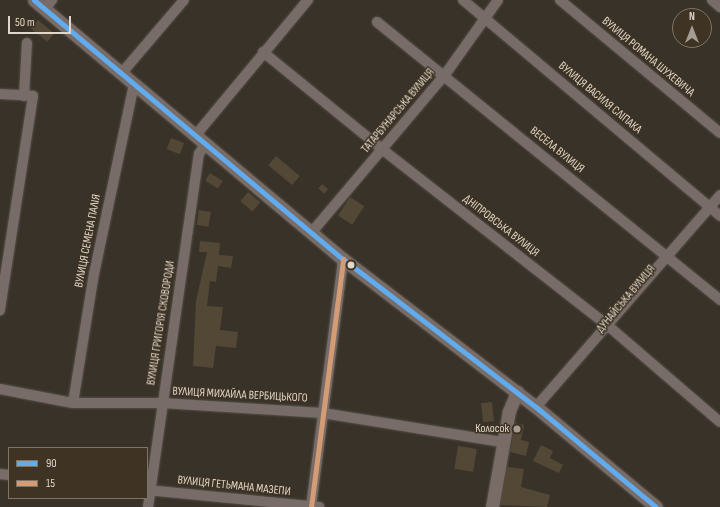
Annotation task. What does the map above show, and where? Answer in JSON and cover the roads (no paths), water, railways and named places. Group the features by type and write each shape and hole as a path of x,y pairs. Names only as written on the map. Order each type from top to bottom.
{"main road":[{"path":"34,0 48,4 134,85 343,259 536,407 648,504"},
{"path":"492,507 502,442 517,392"}],"street":[{"path":"121,74 184,0"},
{"name":"ВУЛИЦЯ ГРИГОРІЯ СКОВОРОДИ","path":"148,507 149,490 200,140 264,52 308,0"},
{"name":"ВУЛИЦЯ ВАСИЛЯ СЛІПАКА","path":"463,0 720,216"},
{"name":"ТАТАРБУНАРСЬКА ВУЛИЦЯ","path":"312,232 383,150 444,76 498,0"},
{"name":"ВУЛИЦЯ РОМАНА ШУХЕВИЧА","path":"560,0 720,133"},
{"path":"712,0 720,7"},
{"name":"ВЕСЕЛА ВУЛИЦЯ","path":"377,22 666,253 720,300"},
{"path":"24,96 27,44"},
{"name":"ДНІПРОВСЬКА ВУЛИЦЯ","path":"264,52 383,150 606,324 720,422"},
{"name":"ВУЛИЦЯ СЕМЕНА ПАЛІЯ","path":"73,403 94,274 134,85"},
{"path":"0,94 33,96 28,142 0,310"},
{"name":"ДУНАЙСЬКА ВУЛИЦЯ","path":"536,407 666,253 720,195"},
{"path":"313,507 323,413 343,259"},
{"name":"ВУЛИЦЯ МИХАЙЛА ВЕРБИЦЬКОГО","path":"0,389 73,403 162,403 323,413 502,442"},
{"name":"ВУЛИЦЯ ГЕТЬМАНА МАЗЕПИ","path":"149,490 313,507"}],"place":[{"name":"Колосок","path":"517,429"}]}
